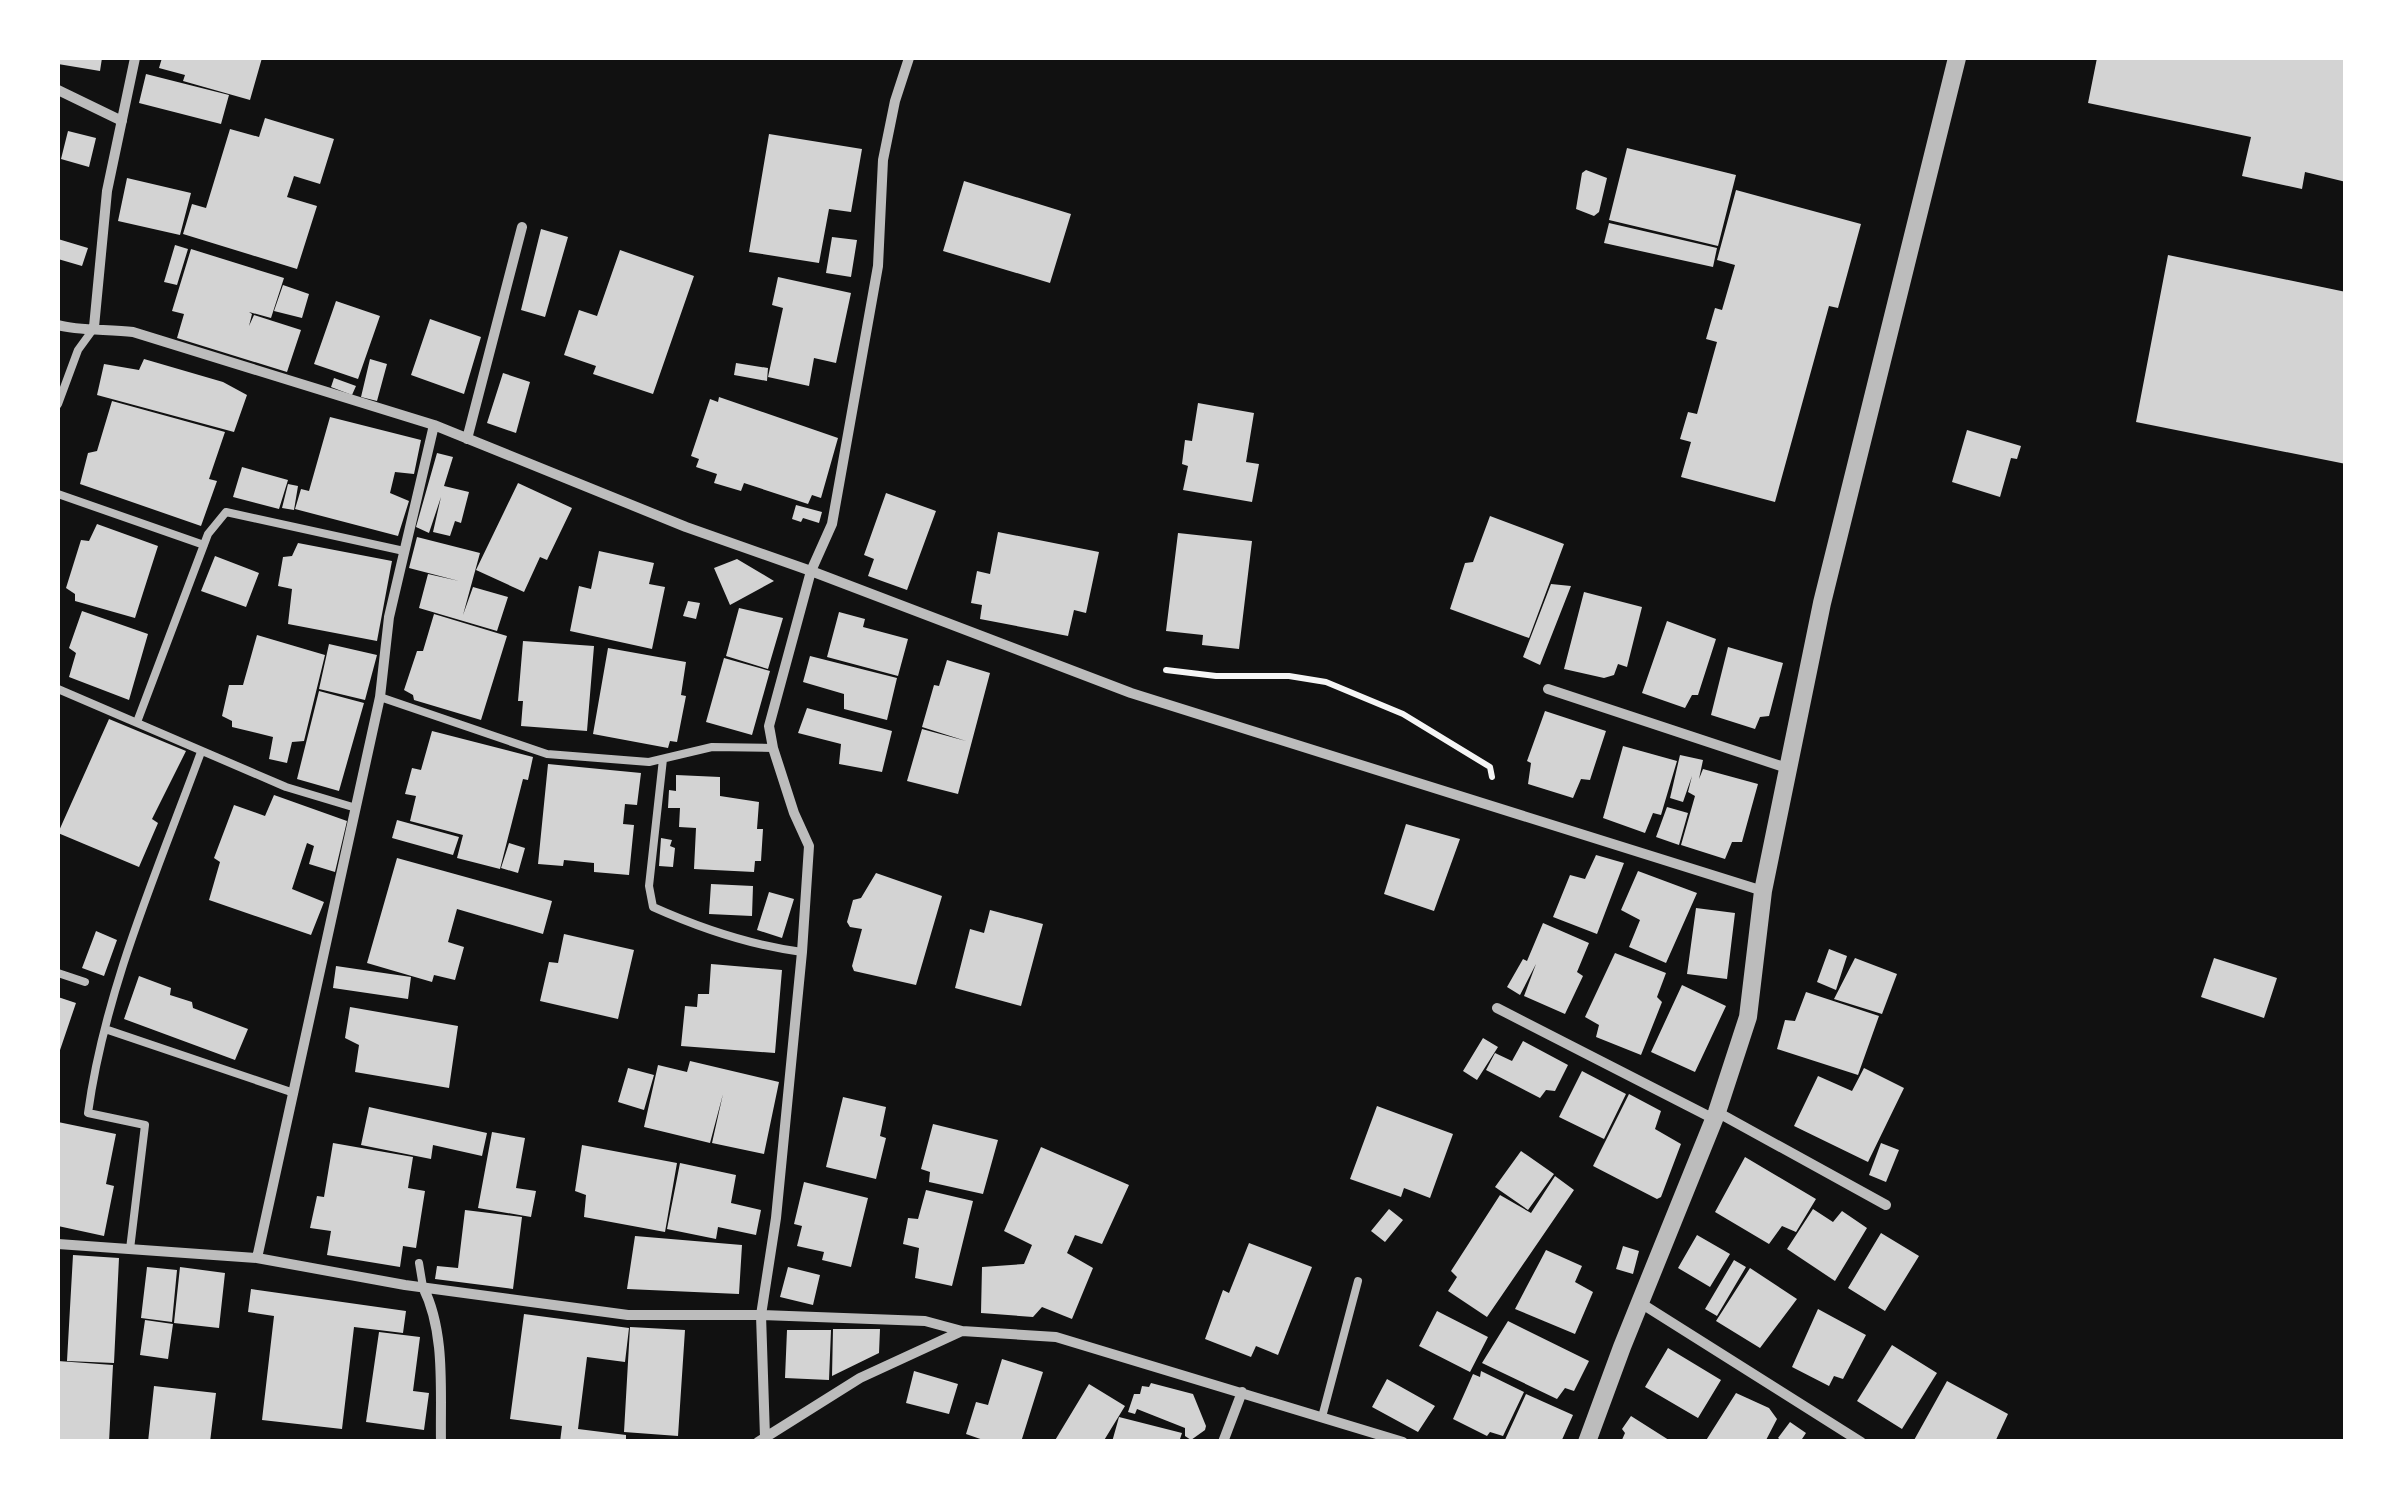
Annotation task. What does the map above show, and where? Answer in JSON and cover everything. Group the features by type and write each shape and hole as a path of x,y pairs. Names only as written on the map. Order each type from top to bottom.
{"street":[{"path":"94,327 107,192 134,58"},
{"path":"762,1439 761,1315 776,1218 809,846 772,748 769,726 811,571 832,524 878,266 883,160 909,58"},
{"path":"1587,1442 1639,1302 1716,1116 1748,1017 1763,891 1822,603 1957,58"},
{"path":"58,90 122,121"},
{"path":"466,439 522,227"},
{"path":"58,325 72,330 94,327 133,332 434,425 686,527 1131,693 1763,891"},
{"path":"257,1258 380,698 389,617 434,425"},
{"path":"1548,689 1787,768"},
{"path":"1497,1008 1886,1205"},
{"path":"58,1244 257,1258 423,1287 628,1315 924,1321 962,1331 1056,1337 1403,1442"},
{"path":"423,1287 432,1306 439,1358 441,1442"},
{"path":"1639,1302 1861,1442"},
{"path":"762,1439 860,1378 962,1331"},
{"path":"1224,1442 1242,1392"}],"lane":[{"path":"58,404 78,350 94,327"},
{"path":"58,494 204,544"},
{"path":"137,722 208,534 226,512 404,551"},
{"path":"58,691 286,787 356,808"},
{"path":"380,698 546,754 649,762 712,747 772,748"},
{"path":"130,1249 145,1125 88,1113 94,1066 145,903 202,752"},
{"path":"663,759 649,886 653,907 706,931 765,947 802,952"},
{"path":"58,973 85,982"},
{"path":"105,1029 294,1093"},
{"path":"419,1263 423,1287"},
{"path":"1322,1416 1358,1281"}],"path":[{"path":"1152,668 1216,676 1289,676 1348,689 1445,737 1490,767 1498,808"}],"building":[{"path":"58,58 102,58 100,71 58,64"},
{"path":"162,58 262,58 250,100 183,81 185,75 159,68"},
{"path":"2097,58 2346,58 2346,182 2305,172 2302,189 2242,176 2251,137 2088,103"},
{"path":"146,74 229,95 221,124 139,103"},
{"path":"265,118 334,139 320,184 294,176 287,197 317,206 297,269 183,234 192,204 206,208 230,129 259,137"},
{"path":"68,131 96,138 89,167 61,159"},
{"path":"769,134 862,149 851,212 829,209 819,263 749,252"},
{"path":"1627,148 1736,175 1718,246 1609,220"},
{"path":"1586,170 1607,178 1599,212 1594,216 1576,209 1582,173"},
{"path":"127,178 191,193 180,235 118,221"},
{"path":"964,181 1071,214 1050,283 943,251"},
{"path":"1736,190 1861,224 1838,308 1829,306 1775,502 1681,477 1691,442 1680,439 1688,412 1697,414 1717,342 1706,339 1715,308 1722,310 1735,265 1717,260"},
{"path":"1609,223 1717,248 1713,267 1604,243"},
{"path":"541,229 568,237 545,317 521,310"},
{"path":"832,237 857,240 851,277 826,273"},
{"path":"58,239 88,248 82,266 58,259"},
{"path":"175,245 188,249 177,285 164,282"},
{"path":"191,249 284,278 271,318 249,312 249,326 254,315 301,330 287,372 177,338 184,314 172,311"},
{"path":"620,250 694,276 653,394 593,374 596,366 564,355 579,310 597,316"},
{"path":"2168,255 2346,292 2346,464 2136,422"},
{"path":"778,277 851,293 836,363 814,358 809,386 768,377 783,308 772,305"},
{"path":"283,285 309,294 302,318 274,311"},
{"path":"336,301 380,316 358,379 314,364"},
{"path":"430,319 481,337 464,394 411,375"},
{"path":"144,359 223,382 247,395 234,432 97,395 104,364 139,370"},
{"path":"370,359 387,364 377,401 361,397"},
{"path":"736,363 768,368 767,381 734,375"},
{"path":"503,373 530,382 516,433 487,423"},
{"path":"334,378 356,386 352,395 331,387"},
{"path":"719,397 838,438 821,498 812,495 808,504 744,483 741,491 714,483 717,474 696,467 699,459 691,456 710,399 718,402"},
{"path":"112,401 225,432 209,479 217,481 201,526 80,484 88,453 97,451"},
{"path":"1198,403 1254,413 1246,462 1259,464 1252,502 1183,490 1188,466 1182,464 1185,440 1192,441"},
{"path":"330,417 421,440 414,474 395,472 390,493 409,501 398,536 295,509 301,489 309,491"},
{"path":"1967,430 2021,446 2017,459 2011,458 2000,497 1952,482"},
{"path":"437,453 453,457 444,486 469,492 461,523 455,521 450,536 433,532 441,497 429,533 416,527"},
{"path":"242,467 288,480 279,509 233,497"},
{"path":"518,483 572,508 547,560 540,557 524,592 476,570"},
{"path":"288,484 298,486 294,510 282,508"},
{"path":"886,493 936,511 907,590 868,576 874,559 864,555"},
{"path":"796,505 822,512 819,523 792,519"},
{"path":"1490,516 1564,544 1529,638 1450,609 1465,563 1473,562"},
{"path":"97,524 158,546 135,618 75,601 75,594 66,588 81,540 89,541"},
{"path":"998,532 1099,552 1086,613 1074,610 1068,636 980,619 982,605 971,603 977,571 990,574"},
{"path":"1178,533 1252,541 1239,649 1202,645 1203,635 1166,631"},
{"path":"417,537 480,553 463,615 473,587 508,597 497,631 419,608 428,574 459,581 409,568"},
{"path":"298,543 392,561 377,641 288,624 292,589 278,586 283,557 292,556"},
{"path":"599,551 654,563 649,584 665,587 652,649 570,631 579,586 591,589"},
{"path":"215,556 259,573 246,607 201,591"},
{"path":"737,559 774,581 730,605 714,568"},
{"path":"1551,584 1571,586 1540,665 1523,657"},
{"path":"1584,592 1642,607 1627,667 1618,664 1614,675 1604,678 1564,669"},
{"path":"688,601 700,603 696,619 683,616"},
{"path":"739,608 783,618 768,669 726,656"},
{"path":"82,611 148,634 129,700 69,677 76,653 69,648"},
{"path":"839,612 865,619 863,627 908,639 898,676 827,657"},
{"path":"434,614 507,636 481,720 414,700 404,690 417,651 423,651"},
{"path":"1667,621 1716,639 1698,695 1692,695 1685,708 1642,693"},
{"path":"257,635 325,655 304,741 292,742 287,763 269,759 273,737 232,727 232,721 222,716 229,685 243,685"},
{"path":"523,641 594,646 587,731 521,726 523,701 518,701"},
{"path":"329,644 377,655 365,700 319,689"},
{"path":"1728,647 1783,663 1769,716 1760,717 1755,729 1711,715"},
{"path":"608,648 686,662 681,695 686,696 677,742 670,741 668,748 593,734"},
{"path":"810,656 897,678 887,720 844,709 844,694 803,682"},
{"path":"724,658 770,671 752,735 706,722"},
{"path":"947,660 990,673 958,794 907,781 922,729 966,741 922,727 934,685 939,686"},
{"path":"319,691 364,703 339,791 297,779"},
{"path":"807,708 892,731 882,772 839,764 841,744 798,733"},
{"path":"1545,711 1606,731 1590,780 1581,779 1573,798 1528,784 1531,763 1527,761"},
{"path":"109,719 186,751 152,819 158,823 139,867 58,833"},
{"path":"432,731 533,757 528,780 523,779 500,869 457,858 463,835 410,821 416,796 405,794 412,768 421,770"},
{"path":"1623,746 1677,761 1661,815 1653,813 1645,833 1603,818"},
{"path":"1680,755 1703,760 1699,779 1703,769 1758,784 1742,842 1732,842 1725,859 1681,845 1695,796 1688,792 1692,776 1683,802 1670,798"},
{"path":"548,764 641,773 637,805 625,804 623,824 634,825 629,875 594,872 594,863 564,860 563,866 538,864"},
{"path":"676,775 720,777 720,796 759,802 757,829 763,829 761,861 755,861 754,872 694,869 696,828 679,827 680,808 668,808 669,790 676,791"},
{"path":"274,795 347,821 335,872 309,864 314,846 307,843 292,889 324,902 311,935 209,900 220,862 214,858 234,805 265,816"},
{"path":"1667,807 1688,813 1679,845 1656,837"},
{"path":"397,820 459,837 453,855 392,838"},
{"path":"1406,824 1460,839 1434,911 1384,894"},
{"path":"661,838 672,840 673,867 659,866"},
{"path":"509,843 525,848 518,873 501,868"},
{"path":"1596,855 1624,863 1597,934 1553,917 1570,875 1585,879"},
{"path":"397,858 552,901 543,934 457,909 448,942 464,947 455,980 434,975 432,982 367,963"},
{"path":"1638,871 1697,893 1666,963 1629,947 1640,920 1621,910"},
{"path":"876,873 942,896 916,985 854,971 852,966 862,929 850,927 847,922 853,900 861,898"},
{"path":"711,884 753,886 752,916 709,914"},
{"path":"769,892 794,899 782,938 757,930"},
{"path":"1696,908 1735,913 1727,979 1687,974"},
{"path":"990,910 1043,924 1021,1006 955,988 970,929 984,933"},
{"path":"1543,923 1589,943 1577,972 1583,976 1565,1014 1524,996 1536,964 1520,995 1507,987 1523,959 1527,961"},
{"path":"96,931 117,940 104,976 82,968"},
{"path":"564,934 634,950 618,1019 540,1001 549,962 558,963"},
{"path":"1829,949 1847,956 1836,990 1817,982"},
{"path":"1615,953 1666,973 1657,997 1662,1002 1641,1055 1596,1037 1599,1025 1585,1017"},
{"path":"1855,958 1897,974 1882,1014 1834,999"},
{"path":"2214,958 2277,978 2264,1018 2201,997"},
{"path":"711,964 782,970 775,1053 681,1046 685,1006 697,1007 698,994 709,994"},
{"path":"336,966 411,977 408,999 333,988"},
{"path":"139,976 171,988 170,995 192,1002 193,1008 248,1029 235,1060 124,1019"},
{"path":"1682,985 1726,1006 1695,1072 1651,1052"},
{"path":"1806,992 1879,1016 1858,1075 1777,1049 1785,1020 1795,1021"},
{"path":"58,997 76,1003 58,1056"},
{"path":"350,1007 458,1026 449,1088 355,1072 359,1045 345,1038"},
{"path":"1483,1038 1498,1047 1477,1080 1463,1071"},
{"path":"1523,1041 1568,1065 1555,1091 1546,1090 1540,1098 1486,1070 1495,1053 1512,1061"},
{"path":"690,1061 779,1082 764,1154 712,1143 723,1094 710,1143 644,1127 658,1065 687,1072"},
{"path":"628,1068 654,1075 644,1110 618,1102"},
{"path":"1864,1068 1904,1088 1868,1162 1794,1126 1818,1076 1852,1091"},
{"path":"1582,1071 1626,1094 1604,1139 1559,1117"},
{"path":"1629,1094 1661,1111 1655,1129 1681,1144 1657,1199 1593,1166"},
{"path":"843,1097 886,1107 880,1136 886,1138 876,1179 826,1167"},
{"path":"1377,1106 1453,1134 1430,1198 1404,1188 1401,1197 1350,1179"},
{"path":"369,1107 487,1133 482,1156 433,1145 431,1159 361,1145"},
{"path":"58,1122 116,1134 106,1184 114,1186 104,1236 58,1226"},
{"path":"933,1124 998,1140 983,1194 929,1182 930,1172 921,1169"},
{"path":"492,1132 525,1138 516,1188 536,1191 531,1217 478,1208"},
{"path":"333,1143 413,1157 408,1188 425,1191 416,1248 403,1246 400,1267 327,1255 331,1231 310,1228 317,1196 324,1197"},
{"path":"1881,1143 1899,1150 1886,1182 1869,1175"},
{"path":"582,1145 677,1163 665,1232 584,1217 586,1195 575,1191"},
{"path":"1041,1147 1129,1185 1102,1244 1075,1235 1067,1253 1093,1268 1072,1319 1042,1307 1033,1317 981,1313 982,1267 1024,1264 1032,1245 1004,1231"},
{"path":"1521,1151 1554,1174 1528,1210 1495,1187"},
{"path":"1745,1157 1816,1199 1796,1232 1782,1226 1769,1244 1715,1212"},
{"path":"680,1163 736,1175 731,1203 761,1210 756,1235 718,1227 716,1239 667,1229"},
{"path":"1555,1176 1574,1190 1487,1317 1448,1291 1457,1277 1451,1271 1500,1195 1531,1213"},
{"path":"804,1182 868,1198 851,1267 822,1260 824,1252 797,1246 802,1226 794,1224"},
{"path":"926,1190 973,1201 952,1286 915,1278 919,1248 903,1244 908,1218 918,1219"},
{"path":"1389,1209 1403,1220 1385,1242 1371,1231"},
{"path":"1813,1209 1833,1222 1842,1211 1867,1228 1835,1281 1787,1249"},
{"path":"465,1210 522,1217 513,1289 435,1279 437,1266 458,1268"},
{"path":"1881,1233 1919,1256 1885,1311 1848,1288"},
{"path":"1697,1235 1730,1254 1710,1287 1678,1268"},
{"path":"635,1236 742,1245 739,1294 627,1289"},
{"path":"1249,1243 1312,1267 1278,1355 1256,1346 1251,1357 1205,1339 1223,1290 1229,1293"},
{"path":"1623,1246 1639,1251 1633,1274 1616,1269"},
{"path":"1546,1250 1582,1266 1575,1282 1593,1292 1575,1334 1515,1309"},
{"path":"73,1255 119,1258 114,1363 67,1361"},
{"path":"1734,1260 1746,1267 1717,1316 1705,1309"},
{"path":"147,1267 177,1270 172,1322 141,1318"},
{"path":"180,1267 225,1273 219,1328 174,1323"},
{"path":"788,1267 820,1275 813,1305 780,1297"},
{"path":"1750,1268 1797,1299 1760,1348 1716,1321"},
{"path":"251,1289 406,1311 403,1333 354,1327 342,1429 262,1420 274,1316 248,1312"},
{"path":"1818,1309 1866,1335 1843,1379 1834,1376 1829,1386 1792,1367"},
{"path":"1437,1311 1488,1337 1470,1372 1419,1346"},
{"path":"524,1314 629,1328 625,1362 587,1357 578,1429 626,1435 626,1442 560,1442 562,1426 510,1419"},
{"path":"145,1320 173,1324 168,1359 140,1355"},
{"path":"1508,1321 1589,1361 1574,1391 1565,1388 1557,1399 1482,1363"},
{"path":"630,1327 685,1330 678,1436 624,1432"},
{"path":"833,1329 880,1329 879,1353 832,1376"},
{"path":"787,1330 831,1330 829,1380 785,1378"},
{"path":"379,1332 420,1337 413,1391 429,1393 424,1430 366,1422"},
{"path":"1892,1345 1937,1373 1902,1429 1857,1401"},
{"path":"1668,1348 1721,1380 1698,1418 1645,1387"},
{"path":"1002,1359 1043,1372 1021,1442 989,1442 966,1434 976,1402 988,1405"},
{"path":"58,1361 113,1365 109,1442 58,1442"},
{"path":"914,1371 958,1384 949,1414 906,1403"},
{"path":"1481,1371 1524,1392 1503,1436 1490,1432 1487,1436 1453,1419 1473,1374 1480,1377"},
{"path":"1387,1379 1435,1406 1418,1432 1372,1407"},
{"path":"1947,1381 2008,1414 1995,1442 1913,1442"},
{"path":"1151,1383 1193,1394 1205,1430 1191,1440 1185,1436 1185,1428 1137,1409 1135,1414 1128,1412 1134,1394 1140,1394 1142,1386 1149,1387"},
{"path":"1089,1384 1125,1406 1103,1442 1054,1442"},
{"path":"154,1386 216,1393 210,1442 148,1442"},
{"path":"1736,1393 1769,1408 1777,1419 1765,1442 1705,1442"},
{"path":"1526,1394 1573,1415 1561,1442 1504,1442"},
{"path":"1631,1416 1672,1442 1621,1442 1625,1433 1622,1429"},
{"path":"1119,1417 1182,1433 1179,1442 1112,1442"},
{"path":"1790,1422 1806,1433 1800,1442 1783,1442 1778,1438"}]}
